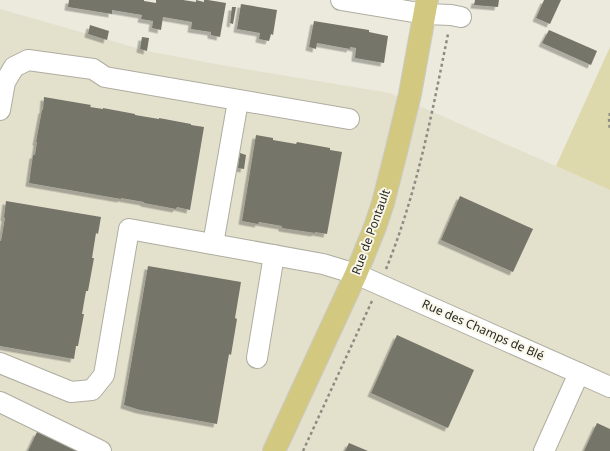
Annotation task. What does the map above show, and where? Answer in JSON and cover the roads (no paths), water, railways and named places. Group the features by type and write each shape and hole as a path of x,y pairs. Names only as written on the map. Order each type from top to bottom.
{"main road":[{"name":"Rue de Pontault","path":"274,451 356,274 379,215 410,94 426,7"}],"street":[{"path":"341,0 426,7 462,17"},
{"path":"0,110 5,82 14,67 28,60 93,69 105,77 349,120"},
{"path":"213,244 238,101"},
{"name":"Rue des Champs de Blé","path":"0,364 71,392 92,390 104,375 129,229 323,264 356,274 610,387"},
{"path":"257,358 274,255"},
{"path":"544,451 579,373"},
{"path":"0,402 101,451"}]}
